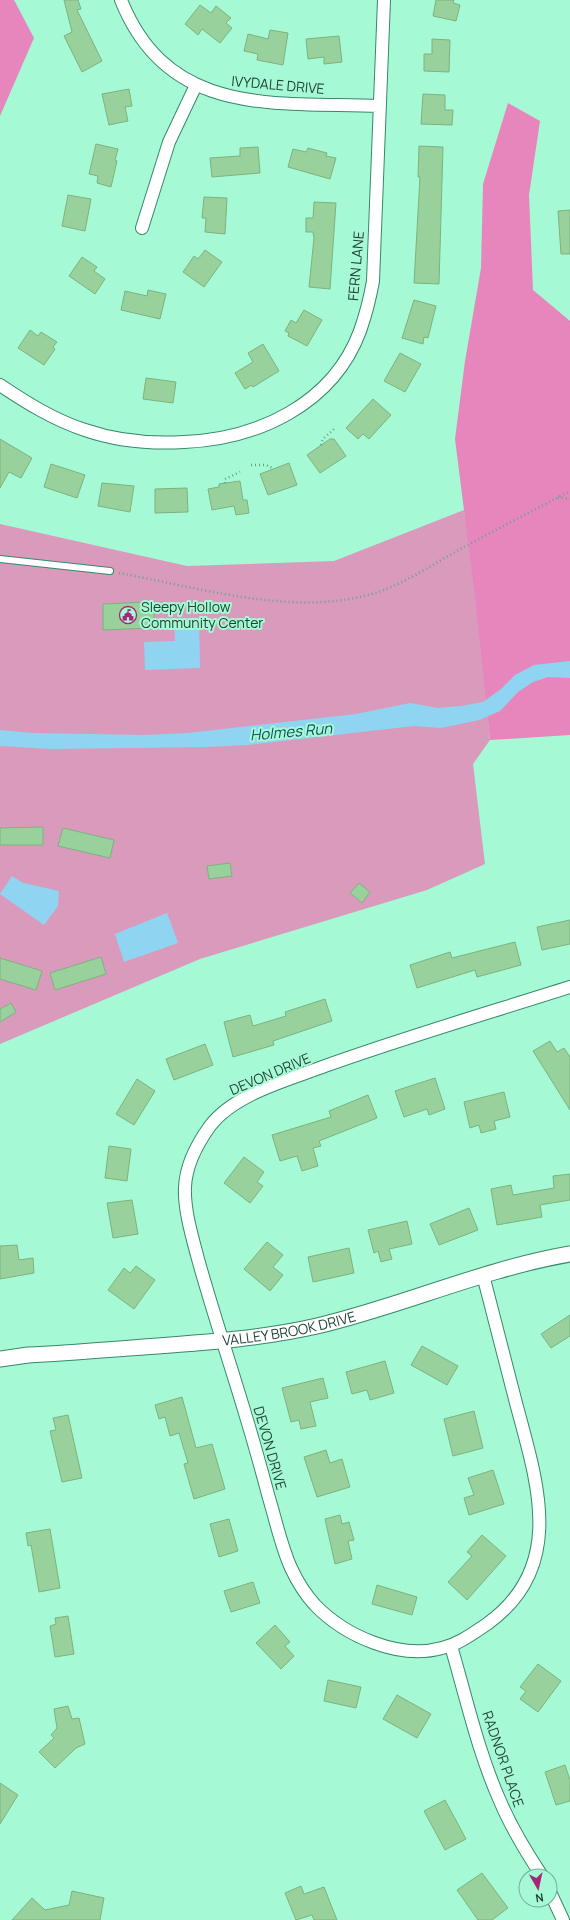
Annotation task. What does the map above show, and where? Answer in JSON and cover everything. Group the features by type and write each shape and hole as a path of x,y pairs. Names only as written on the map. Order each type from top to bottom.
{"street":[{"name":"IVYDALE DRIVE","path":"121,0 135,28 152,51 167,66 196,85 217,94 238,100 379,106"},
{"name":"FERN LANE","path":"0,385 30,405 61,421 86,431 119,439 148,443 196,442 227,437 256,429 278,420 298,408 317,393 334,375 344,361 360,332 368,307 373,281 384,0"},
{"path":"142,228 169,142 196,85"},
{"name":"DEVON DRIVE","path":"483,1275 533,1467 541,1522 538,1547 532,1570 526,1582 503,1613 465,1639 451,1646 423,1652 397,1649 372,1642 352,1633 333,1620 315,1605 290,1567 281,1542 258,1458 222,1342 190,1228 185,1189 192,1157 211,1124 222,1113 249,1096 380,1046 570,987"},
{"name":"VALLEY BROOK DRIVE","path":"0,1359 28,1355 222,1342 324,1324 483,1275 570,1254"},
{"name":"RADNOR PLACE","path":"451,1646 487,1767 500,1800 517,1836 537,1868"},
{"path":"558,1903 564,1912"}],"lane":[{"path":"0,559 110,571"}],"path":[{"path":"321,446 323,440 334,429"},
{"path":"251,466 266,465 274,469"},
{"path":"225,483 225,479 240,472"},
{"path":"110,571 239,597 275,601 326,602 368,595 404,581 570,491"},
{"path":"558,497 570,500"}],"shaded area":[{"path":"0,0 14,0 34,38 0,116"},
{"path":"508,103 540,121 529,195 533,290 570,321 570,735 490,740 476,605 455,439 465,361 481,268 483,184"},
{"path":"464,510 465,517 570,697 486,700 490,740 473,764 485,864 427,890 200,959 0,1044 0,524 187,566 334,561"}],"water":[{"path":"199,618 200,668 145,670 144,642 175,641 174,619"},
{"name":"Holmes Run","path":"570,661 570,678 548,677 533,682 518,692 500,711 479,720 441,728 414,726 247,745 207,747 50,749 0,746 0,730 33,733 145,735 188,733 356,714 410,703 438,708 461,706 483,702 501,689 515,675 534,665"},
{"path":"12,876 23,883 59,891 58,906 44,925 0,894"},
{"path":"167,913 178,943 124,962 115,934"}],"building":[{"path":"64,0 78,0 81,9 77,10 102,61 82,72 64,36 72,32"},
{"path":"436,0 454,0 453,3 460,5 456,21 433,16"},
{"path":"200,5 211,13 216,6 231,18 226,23 232,28 220,43 202,29 198,35 185,24"},
{"path":"270,30 288,33 283,65 257,60 258,54 244,51 248,34 268,39"},
{"path":"339,36 342,62 324,64 324,57 308,59 306,39"},
{"path":"432,39 450,40 449,72 424,71 424,54 432,54"},
{"path":"129,89 132,106 125,107 128,121 109,125 102,94"},
{"path":"423,94 445,95 445,110 453,110 452,125 421,124"},
{"path":"96,144 118,149 111,187 97,183 98,176 89,174"},
{"path":"419,146 443,147 439,284 414,283 420,177 418,177"},
{"path":"258,147 260,173 212,177 210,158 240,156 240,148"},
{"path":"308,148 327,153 326,156 336,158 330,179 288,167 293,149 306,152"},
{"path":"68,195 91,199 85,231 62,226"},
{"path":"204,197 227,198 225,234 205,232 206,218 202,218"},
{"path":"314,202 336,203 330,289 309,287 314,238 313,232 306,232 306,218 313,218"},
{"path":"570,210 570,254 561,254 558,211"},
{"path":"205,250 222,262 204,287 183,272 194,256 198,259"},
{"path":"82,257 97,267 94,271 105,279 95,294 69,276"},
{"path":"148,290 166,294 160,319 121,310 125,291 147,296"},
{"path":"414,300 436,306 428,338 424,337 423,344 402,338"},
{"path":"304,310 322,320 307,346 288,336 289,333 285,331 291,320 296,323"},
{"path":"30,330 38,336 41,332 57,342 53,347 55,349 44,365 18,348"},
{"path":"263,344 279,371 253,387 252,385 245,389 235,373 253,362 248,353"},
{"path":"400,353 421,364 405,392 384,381"},
{"path":"146,378 176,382 173,403 143,399"},
{"path":"373,399 391,415 369,439 363,434 358,439 346,428"},
{"path":"0,439 32,458 21,478 9,472 0,488"},
{"path":"330,439 334,439 346,456 320,473 307,455"},
{"path":"289,463 297,485 268,495 260,474"},
{"path":"51,464 85,475 77,498 44,487"},
{"path":"240,481 243,500 247,500 249,513 236,515 234,506 212,510 208,489 219,487 219,484"},
{"path":"102,483 134,486 130,512 98,506"},
{"path":"187,488 188,512 155,513 155,489"},
{"name":"Sleepy Hollow Community Center","path":"148,602 148,604 154,603 154,626 149,626 149,628 103,630 103,604"},
{"path":"43,827 43,845 0,845 0,828"},
{"path":"63,828 114,840 110,858 58,846"},
{"path":"230,863 232,876 209,879 207,866"},
{"path":"359,883 370,892 362,903 350,893"},
{"path":"570,920 570,944 542,950 537,927"},
{"path":"515,942 521,965 477,977 475,970 417,988 410,965 450,952 452,958"},
{"path":"101,957 106,974 55,990 50,973"},
{"path":"0,958 42,971 36,990 0,979"},
{"path":"325,999 332,1021 273,1041 274,1045 233,1057 224,1022 250,1015 253,1026 286,1016 285,1012"},
{"path":"11,1003 16,1012 0,1022 0,1009"},
{"path":"550,1041 557,1052 564,1048 570,1057 570,1110 533,1051"},
{"path":"205,1044 213,1065 174,1080 166,1059"},
{"path":"435,1078 445,1109 429,1115 427,1109 404,1117 395,1091"},
{"path":"137,1079 155,1091 134,1125 116,1114"},
{"path":"504,1092 510,1117 494,1121 496,1129 481,1133 479,1125 470,1128 464,1102"},
{"path":"368,1095 377,1118 319,1141 321,1146 313,1148 318,1166 302,1171 297,1156 280,1161 272,1135 331,1117 329,1111"},
{"path":"109,1146 131,1149 127,1181 105,1178"},
{"path":"244,1157 264,1172 257,1182 263,1186 250,1203 224,1183"},
{"path":"570,1174 570,1200 540,1205 542,1217 497,1225 491,1189 511,1185 513,1195 554,1188 553,1176"},
{"path":"132,1200 138,1234 113,1238 107,1203"},
{"path":"469,1208 478,1230 439,1245 430,1224"},
{"path":"407,1221 412,1244 389,1249 392,1259 381,1262 378,1251 374,1253 368,1230"},
{"path":"267,1242 283,1255 273,1267 283,1275 270,1291 244,1269"},
{"path":"17,1245 19,1260 33,1258 34,1273 0,1279 0,1246"},
{"path":"349,1248 354,1273 313,1282 308,1257"},
{"path":"136,1266 155,1280 134,1309 108,1290 124,1268 130,1273"},
{"path":"570,1315 570,1336 551,1348 541,1334"},
{"path":"422,1346 458,1366 447,1385 411,1365"},
{"path":"385,1361 394,1393 370,1400 367,1390 352,1394 346,1372"},
{"path":"323,1378 328,1398 310,1402 316,1426 301,1429 299,1420 291,1422 282,1388"},
{"path":"182,1397 196,1448 212,1444 225,1489 194,1499 184,1464 188,1463 179,1433 170,1436 165,1417 159,1419 155,1405"},
{"path":"474,1411 483,1448 453,1456 444,1419"},
{"path":"68,1415 82,1478 62,1482 50,1431 56,1430 53,1418"},
{"path":"326,1450 330,1463 342,1459 350,1487 317,1497 304,1457"},
{"path":"493,1470 504,1504 469,1515 464,1498 474,1495 468,1478"},
{"path":"340,1515 342,1524 349,1522 354,1540 348,1541 352,1559 335,1564 325,1519"},
{"path":"229,1519 238,1551 219,1557 210,1524"},
{"path":"50,1529 60,1588 39,1592 31,1545 28,1546 26,1533"},
{"path":"482,1535 506,1556 467,1600 448,1582 472,1556 467,1552"},
{"path":"253,1582 260,1603 231,1612 224,1591"},
{"path":"377,1585 417,1597 412,1615 372,1604"},
{"path":"68,1616 74,1654 55,1657 50,1626 56,1624 55,1618"},
{"path":"275,1625 290,1642 285,1646 294,1656 281,1669 256,1643"},
{"path":"538,1664 561,1681 538,1712 520,1699 526,1691 520,1687"},
{"path":"328,1680 361,1687 356,1708 324,1701"},
{"path":"397,1695 431,1714 417,1738 383,1719"},
{"path":"68,1706 72,1719 79,1718 85,1744 76,1748 55,1768 39,1752 54,1738 51,1735 57,1728 54,1709"},
{"path":"565,1765 570,1780 570,1801 556,1805 545,1772"},
{"path":"0,1783 18,1795 0,1824"},
{"path":"445,1800 466,1839 445,1850 424,1811"},
{"path":"482,1873 508,1908 492,1920 478,1920 457,1890"},
{"path":"301,1886 304,1894 324,1887 337,1920 314,1920 312,1915 296,1920 285,1893"},
{"path":"72,1891 104,1898 100,1920 12,1920 32,1898 45,1910 69,1905"}],"place":[{"name":"Sleepy Hollow Community Center","path":"128,615"}]}
